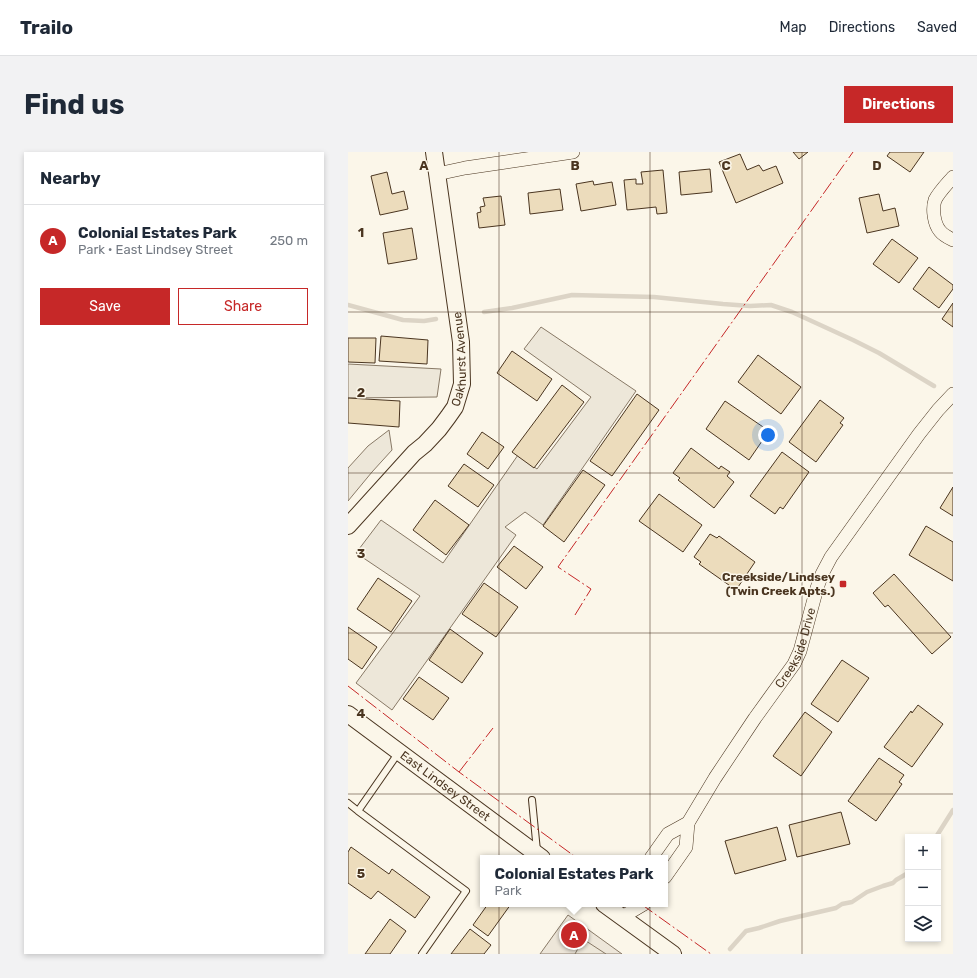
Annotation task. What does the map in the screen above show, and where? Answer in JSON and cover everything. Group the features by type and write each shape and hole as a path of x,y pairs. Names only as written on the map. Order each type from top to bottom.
{"street":[{"name":"Oakhurst Avenue","path":"348,526 414,453 439,429 455,407 462,384 461,342 434,152"},
{"path":"437,174 465,168 572,152"},
{"path":"953,177 934,202 936,225 940,232 953,240"},
{"name":"Creekside Drive","path":"668,873 686,847 688,823 715,778 755,718 794,664 800,651 817,588 822,574 831,557 919,434 953,394"},
{"name":"East Lindsey Street","path":"348,714 539,855"},
{"path":"653,855 668,834 688,823"},
{"path":"612,907 623,911 673,954"},
{"path":"623,911 635,907"}],"lane":[{"path":"358,810 399,752"},
{"path":"532,800 540,855"},
{"path":"348,803 466,891 422,954"}],"shaded area":[{"path":"541,327 636,391 543,525 525,512 505,527 516,535 392,710 356,683 420,596 356,553 381,520 443,563 518,455 537,469 591,397 524,349"},
{"path":"348,364 441,369 437,397 348,398"},
{"path":"389,430 392,450 348,501 348,468 368,446"},
{"path":"568,915 622,954 540,954"},
{"path":"583,939 606,954 575,954"}],"building":[{"path":"793,152 808,152 799,159"},
{"path":"890,152 924,152 910,172 887,156"},
{"path":"740,154 747,170 759,165 763,171 776,166 783,183 736,203 719,162"},
{"path":"710,169 712,192 681,195 679,172"},
{"path":"663,170 667,213 657,214 656,207 627,210 624,180 636,179 636,184 643,184 641,172"},
{"path":"387,172 392,194 404,191 408,209 380,215 371,176"},
{"path":"593,181 594,185 612,182 616,205 581,211 576,184"},
{"path":"560,189 563,210 530,214 528,193"},
{"path":"879,194 883,211 895,208 899,226 867,233 859,198"},
{"path":"501,196 505,225 479,228 477,213 481,212 480,207 485,206 483,198"},
{"path":"412,228 417,259 388,264 383,233"},
{"path":"892,239 918,258 899,283 873,264"},
{"path":"929,267 953,285 953,289 939,308 913,289"},
{"path":"953,303 953,327 942,319"},
{"path":"381,336 428,340 427,364 379,361"},
{"path":"348,338 376,338 375,363 348,362"},
{"path":"512,351 552,379 537,401 497,373"},
{"path":"758,355 801,387 781,414 738,382"},
{"path":"562,385 584,402 534,468 512,452"},
{"path":"637,394 659,410 612,476 590,461"},
{"path":"348,398 400,401 399,427 348,423"},
{"path":"820,400 844,418 840,423 843,425 816,462 789,442"},
{"path":"725,401 769,431 749,460 706,429"},
{"path":"482,432 504,447 488,469 467,454"},
{"path":"691,448 719,469 721,466 730,472 727,476 734,482 714,508 678,480 680,478 673,473"},
{"path":"782,452 809,472 783,509 780,507 775,514 750,496"},
{"path":"464,464 494,485 478,507 448,486"},
{"path":"583,470 605,485 564,542 543,526"},
{"path":"953,487 953,516 940,508"},
{"path":"659,494 702,525 683,552 639,521"},
{"path":"435,500 469,525 446,555 413,530"},
{"path":"926,526 953,542 953,581 909,555"},
{"path":"710,534 717,538 719,536 755,562 736,590 699,564 701,562 694,557"},
{"path":"514,546 543,567 526,589 497,567"},
{"path":"894,574 951,637 932,654 888,605 885,607 873,593"},
{"path":"378,578 412,601 391,632 357,609"},
{"path":"484,583 518,607 496,637 462,614"},
{"path":"348,627 377,647 362,669 348,659"},
{"path":"450,629 483,653 462,683 429,660"},
{"path":"842,660 869,678 838,722 811,704"},
{"path":"419,677 449,698 433,720 403,699"},
{"path":"918,705 943,724 912,767 884,747 911,711 912,713"},
{"path":"805,712 832,732 801,776 773,756"},
{"path":"879,758 904,775 899,782 902,784 876,821 848,801"},
{"path":"841,812 850,844 797,857 789,825"},
{"path":"777,827 786,860 735,874 725,841"},
{"path":"351,847 389,874 392,869 430,897 415,918 378,891 371,899 348,883 348,852"},
{"path":"486,907 509,907 488,936 473,925"},
{"path":"390,919 406,931 390,954 365,954"},
{"path":"470,929 491,945 484,954 451,954"}],"waterway":[{"path":"484,312 512,308 572,295 654,297 750,306 771,305 792,312 853,340 879,353 934,386"},
{"path":"348,305 403,320 424,321 436,319"},
{"path":"938,834 953,810"},
{"path":"730,949 746,931 780,921 836,908 842,904 852,902 867,892 893,883 905,875"}],"power":[{"path":"575,615 591,589 558,567 853,152"},
{"path":"348,686 459,772 573,855"},
{"path":"459,772 493,728"},
{"path":"645,907 711,954"}],"place":[{"name":"Creekside/Lindsey (Twin Creek Apts.)","path":"843,584"},
{"name":"Colonial Estates Park","path":"574,935"}]}
